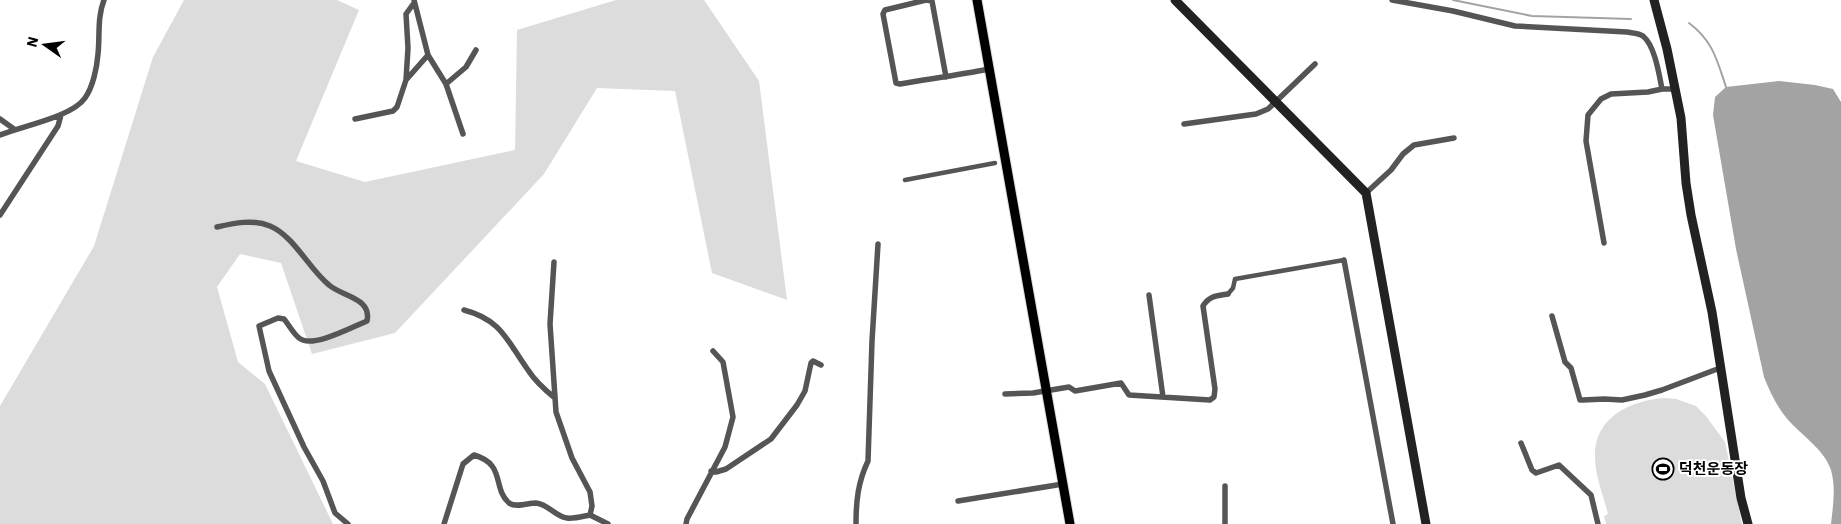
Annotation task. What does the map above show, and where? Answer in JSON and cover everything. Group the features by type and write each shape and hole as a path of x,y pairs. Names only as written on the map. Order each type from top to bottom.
{"main road":[{"path":"976,0 1070,524"},
{"path":"1175,0 1366,194 1426,524"},
{"path":"1654,0 1668,49 1680,118 1687,191 1712,312 1741,498 1748,524"}],"street":[{"path":"0,135 61,115 78,106 85,98 98,55 99,20 104,0"},
{"path":"946,77 932,1 926,0 885,10 883,14 896,83 900,84 946,77 989,69"},
{"path":"1392,0 1453,11 1515,26 1627,32 1642,35 1648,42 1656,59 1662,89"},
{"path":"414,2 428,55 446,84 463,134"},
{"path":"355,118 393,111 397,107 406,80 408,48 406,14 414,2"},
{"path":"446,84 466,67 476,50"},
{"path":"406,80 428,55"},
{"path":"1184,124 1256,114 1268,109 1315,64"},
{"path":"1604,243 1586,141 1588,115 1601,99 1611,94 1674,89"},
{"path":"0,215 58,126 61,115"},
{"path":"0,119 14,129"},
{"path":"1366,194 1391,170 1403,154 1414,145 1454,138"},
{"path":"905,180 995,163"},
{"path":"217,227 240,222 270,226 284,236 330,286 362,302 366,306 367,321 320,340 305,342 298,338 284,319 278,318 259,326 269,371 304,447 323,481 335,513 348,524"},
{"path":"856,524 856,494 868,460 872,341 878,244"},
{"path":"1005,394 1033,393 1069,386 1075,391 1121,383 1129,395 1210,400 1214,397 1215,389 1203,306 1207,300 1212,296 1228,294 1233,288 1235,279 1344,260 1392,524"},
{"path":"554,262 550,324 556,412 572,458 590,492 592,506 590,515"},
{"path":"1149,295 1160,364 1163,397"},
{"path":"464,310 483,316 499,329 508,338 539,385 555,398"},
{"path":"1552,316 1565,362 1571,368 1580,400 1604,398 1622,400 1646,395 1720,368"},
{"path":"686,524 725,447 733,417 723,362 713,350"},
{"path":"711,472 726,469 771,439 797,406 805,391 813,361 821,365"},
{"path":"1521,443 1532,470 1536,473 1559,465 1591,495 1598,524"},
{"path":"444,524 463,464 474,455 484,458 491,464 505,498 510,504 537,503 567,518 590,515 608,524"},
{"path":"958,501 1063,484"},
{"path":"1225,486 1225,524"}],"shaded area":[{"path":"184,0 337,0 359,10 296,161 365,182 515,150 517,30 616,0 704,0 759,81 787,300 712,273 675,91 597,88 544,174 395,333 312,354 281,263 240,254 217,287 238,362 265,384 333,524 0,524 0,406 94,246 153,57"},
{"path":"1779,81 1833,89 1841,102 1841,524 1831,524 1834,490 1833,477 1825,457 1780,410 1764,377 1736,249 1713,115 1715,97 1726,87"},
{"name":"덕천운동장","path":"1665,398 1676,399 1696,406 1725,442 1742,524 1606,524 1604,516 1608,514 1595,465 1596,444 1600,432 1607,422 1627,407"}],"waterway":[{"path":"1453,0 1532,16 1631,19"},
{"path":"1689,23 1709,44 1717,60 1726,87"}],"place":[{"name":"덕천운동장","path":"1663,469"}]}
